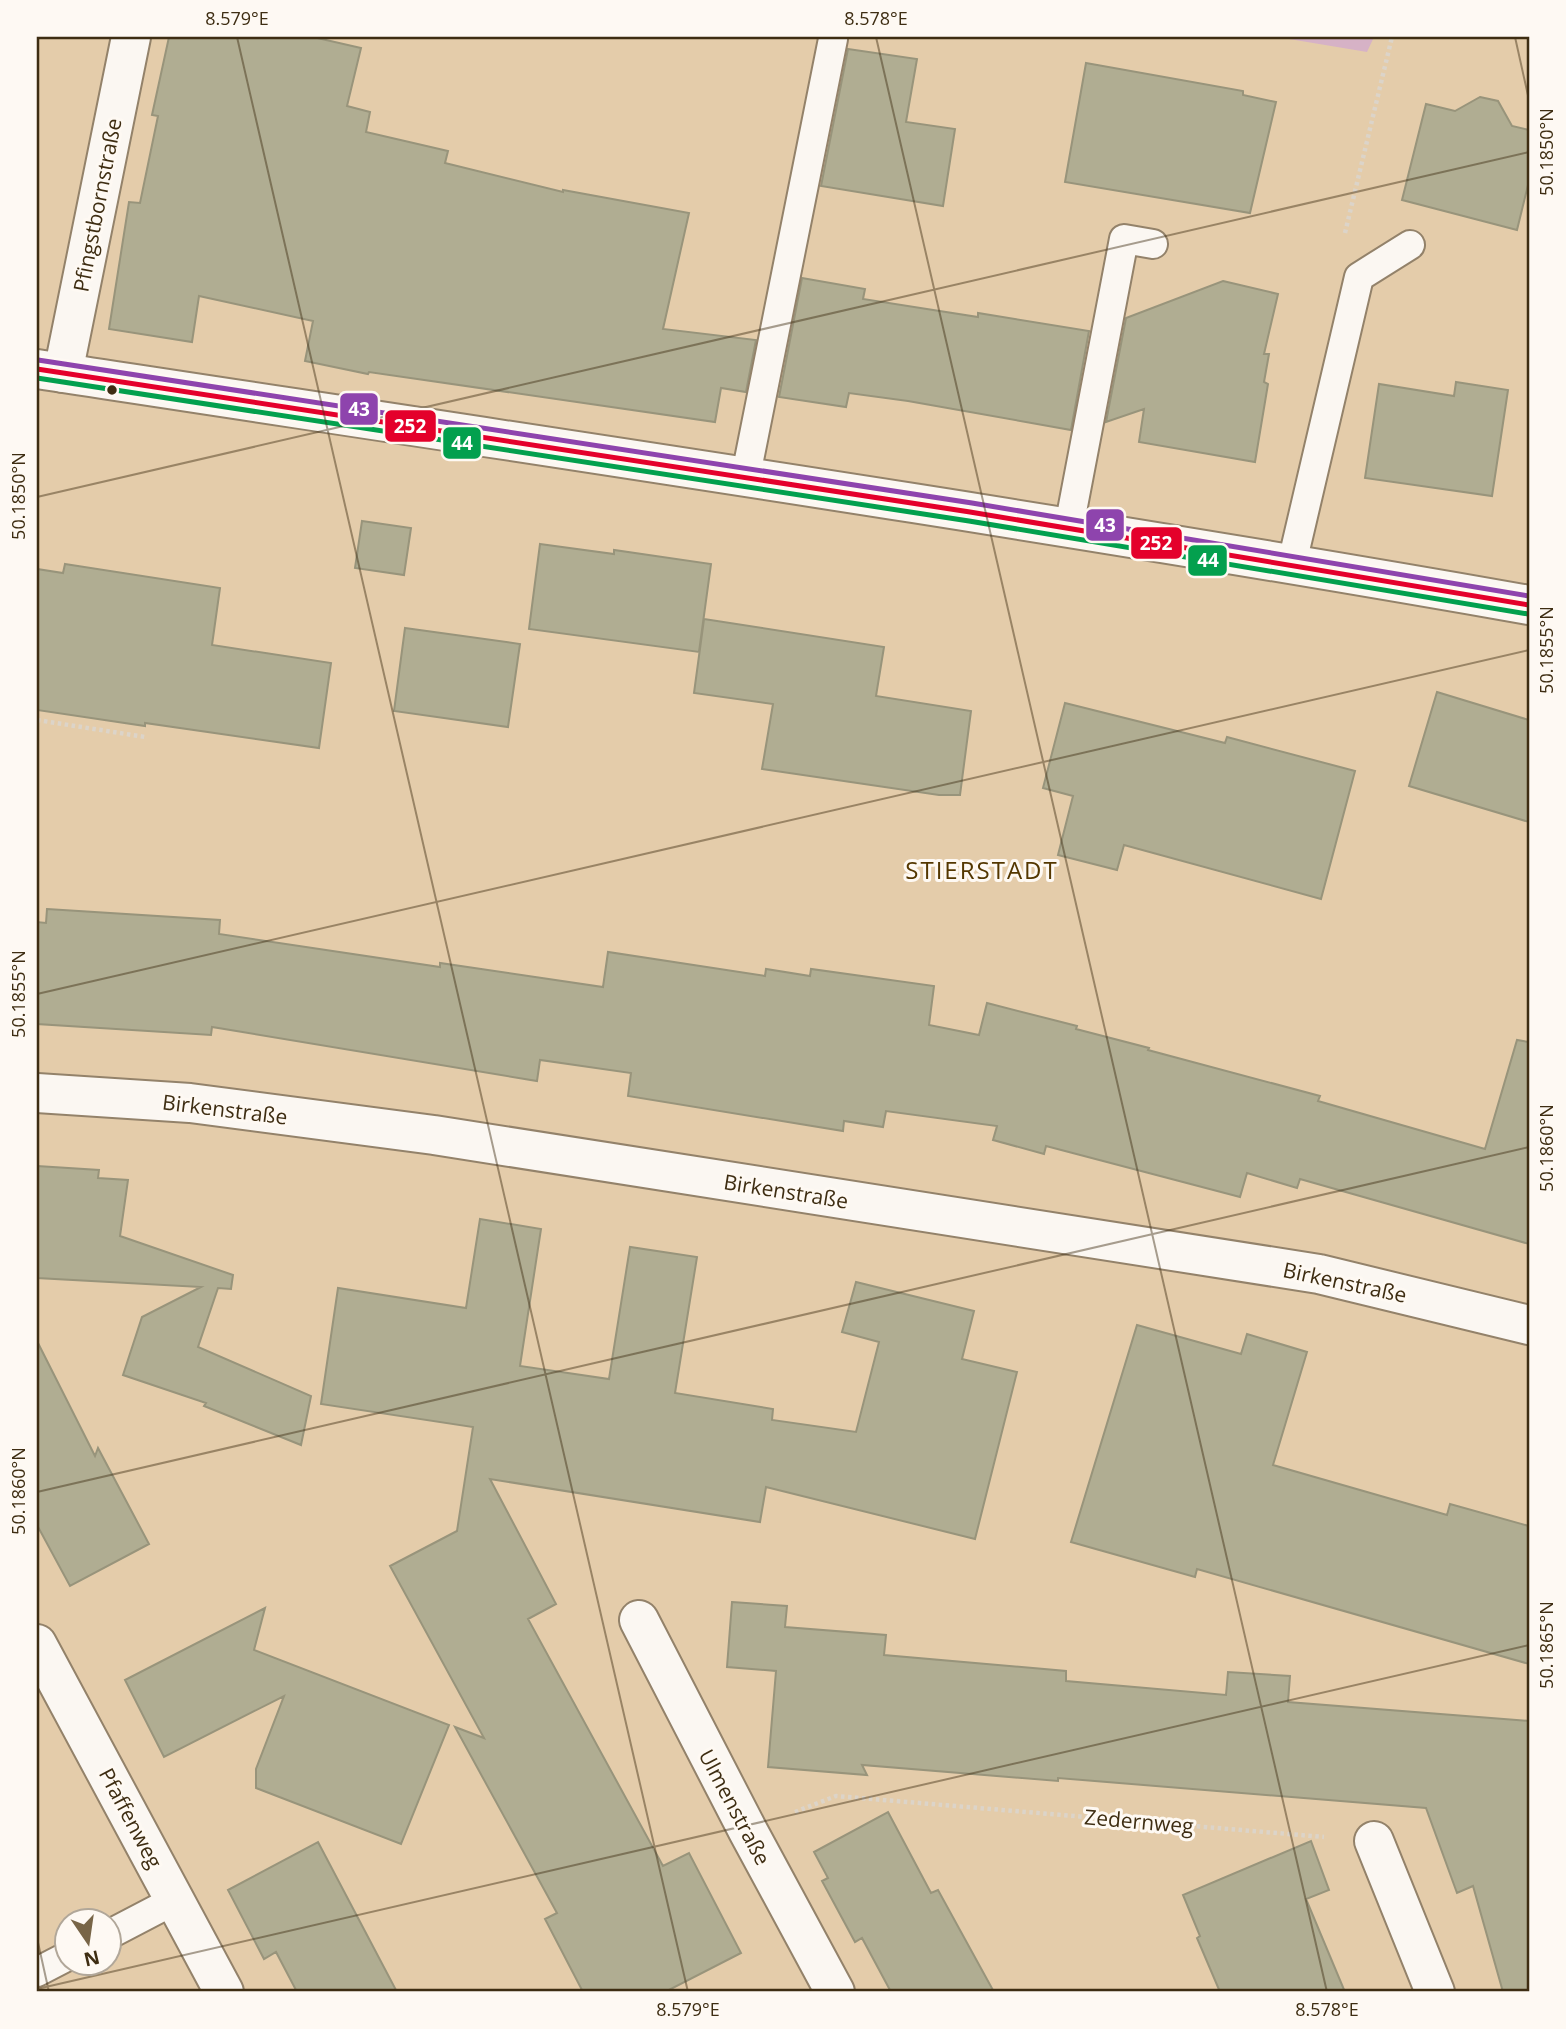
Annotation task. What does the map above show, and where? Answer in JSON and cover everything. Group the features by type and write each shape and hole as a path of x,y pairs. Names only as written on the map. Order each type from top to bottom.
{"street":[{"name":"Pfingstbornstraße","path":"50,371 131,37"},
{"path":"50,371 746,475 1292,563 1529,605"},
{"name":"Birkenstraße","path":"37,1093 190,1103 434,1135 1319,1274 1529,1325"},
{"name":"Ulmenstraße","path":"639,1620 835,1992"},
{"name":"Pfaffenweg","path":"37,1644 224,1992"},
{"path":"1374,1841 1435,1992"}],"lane":[{"path":"746,475 833,39"},
{"path":"1069,527 1124,239 1153,244"},
{"path":"1292,563 1359,277 1409,245"},
{"path":"122,1928 175,1900"}],"path":[{"path":"37,720 145,737"},
{"name":"Zedernweg","path":"748,1831 836,1796 1374,1841"}],"shaded area":[{"path":"1277,37 1374,37 1367,52"}],"building":[{"path":"169,37 313,37 361,48 347,106 370,112 366,132 448,151 445,163 563,192 689,213 663,329 756,340 746,392 721,388 715,422 369,372 368,374 305,361 313,321 199,296 192,342 109,329 129,202 140,203 158,116 152,115"},
{"path":"848,49 917,59 906,122 955,129 943,206 821,186"},
{"path":"1086,63 1243,91 1243,95 1276,102 1250,213 1065,182"},
{"path":"1480,97 1498,101 1512,126 1529,130 1529,181 1517,230 1402,200 1426,104 1455,111"},
{"path":"802,278 865,289 863,299 978,317 978,313 1089,331 1071,430 849,393 846,407 779,397"},
{"path":"1223,281 1278,294 1264,354 1269,354 1264,382 1268,384 1255,462 1139,442 1144,409 1106,422 1126,318"},
{"path":"1456,382 1508,390 1492,496 1365,478 1379,384 1454,396"},
{"path":"362,521 411,528 404,575 355,568"},
{"path":"540,544 614,554 614,550 711,564 699,652 529,629"},
{"path":"65,564 220,588 212,645 331,663 319,748 37,710 37,569 63,573"},
{"path":"704,619 884,647 876,696 971,711 960,795 939,795 762,769 773,704 694,693"},
{"path":"405,628 520,644 508,727 394,711"},
{"path":"1437,692 1529,720 1529,822 1409,786"},
{"path":"1065,703 1225,743 1227,737 1355,771 1321,899 1124,845 1117,870 1058,855 1073,796 1043,788"},
{"path":"47,909 220,920 219,934 440,967 440,963 603,987 608,952 765,976 766,969 810,976 811,969 934,986 929,1025 979,1035 987,1003 1320,1096 1318,1101 1485,1149 1517,1040 1529,1042 1529,1244 1300,1179 1297,1188 1247,1173 1240,1197 1046,1146 1044,1154 993,1140 997,1126 886,1111 883,1127 844,1121 843,1131 628,1096 631,1073 540,1060 537,1081 212,1027 211,1035 37,1024 37,922 46,923"},
{"path":"37,1166 99,1170 98,1178 128,1180 120,1236 233,1275 231,1289 218,1288 198,1347 311,1396 301,1445 204,1406 206,1403 123,1375 142,1317 201,1287 37,1278"},
{"path":"480,1219 541,1229 520,1366 609,1379 630,1247 697,1257 675,1393 773,1409 772,1420 856,1432 879,1342 842,1332 856,1282 974,1311 962,1359 1017,1372 975,1539 766,1487 760,1522 490,1479 556,1604 528,1619 663,1866 689,1853 741,1953 665,1992 583,1992 545,1919 557,1913 455,1727 484,1738 390,1566 457,1531 473,1427 321,1404 338,1288 466,1308"},
{"path":"1137,1325 1241,1354 1247,1334 1307,1352 1273,1465 1447,1515 1450,1504 1529,1526 1529,1664 1197,1569 1195,1577 1071,1542"},
{"path":"37,1341 95,1456 98,1448 149,1544 70,1586 37,1525"},
{"path":"732,1602 787,1606 785,1627 886,1635 884,1655 1066,1671 1066,1681 1226,1695 1228,1672 1290,1676 1288,1702 1529,1721 1529,1992 1503,1992 1473,1886 1457,1893 1426,1808 862,1765 867,1775 768,1767 776,1671 727,1667"},
{"path":"265,1608 254,1650 449,1725 401,1844 256,1788 256,1769 284,1696 164,1757 125,1680"},
{"path":"888,1812 931,1893 938,1890 994,1992 891,1992 862,1938 855,1942 822,1881 828,1878 814,1852"},
{"path":"1311,1841 1329,1890 1306,1899 1345,1992 1220,1992 1197,1938 1200,1936 1183,1895"},
{"path":"318,1842 397,1992 297,1992 276,1952 264,1959 228,1890"}],"transit line":[{"name":"43","path":"38,360 972,503 1529,596"},
{"name":"252","path":"37,369 970,512 1529,605"},
{"name":"44","path":"37,378 969,521 1528,614"}],"district":[{"name":"STIERSTADT","path":"982,869"}]}
